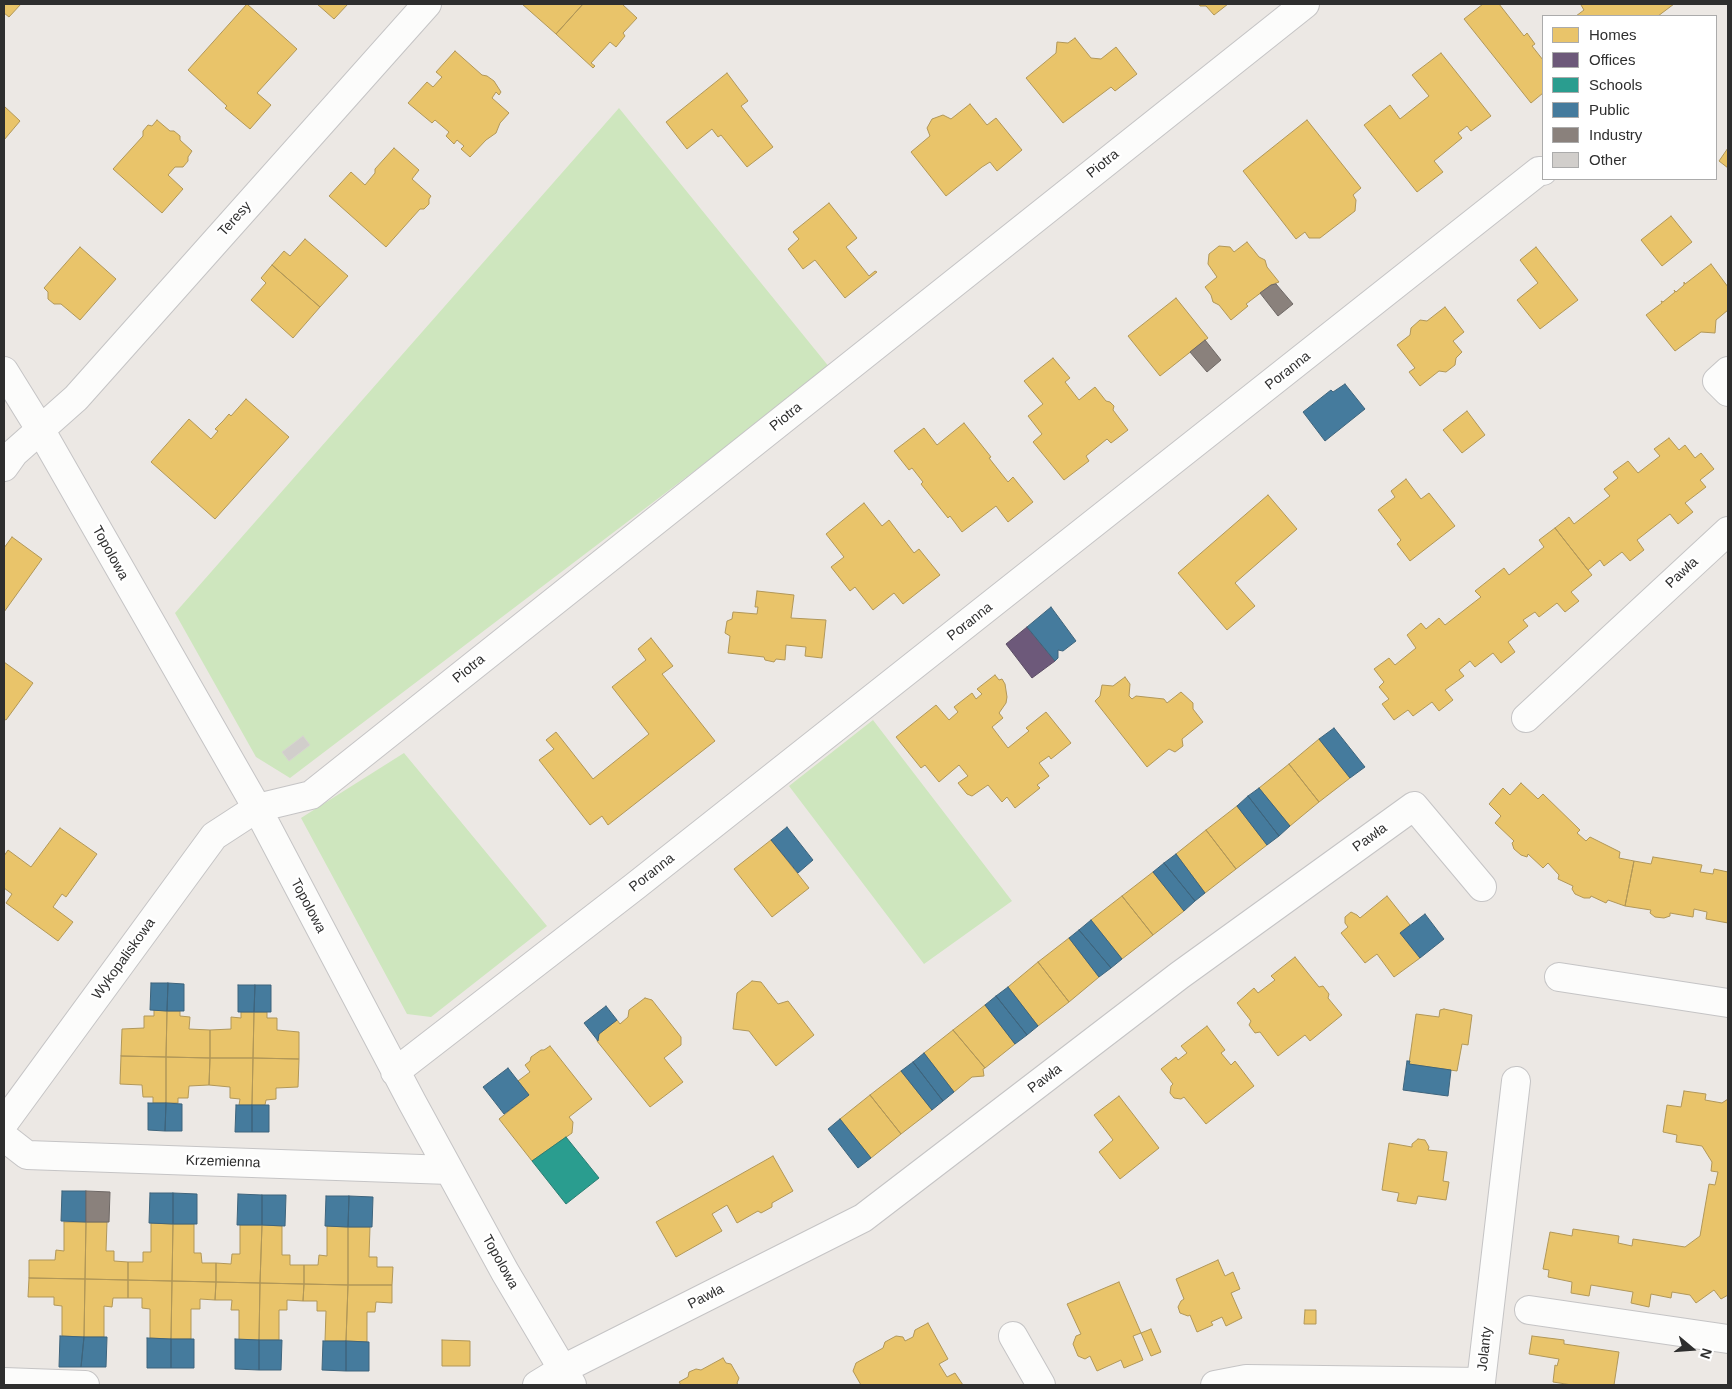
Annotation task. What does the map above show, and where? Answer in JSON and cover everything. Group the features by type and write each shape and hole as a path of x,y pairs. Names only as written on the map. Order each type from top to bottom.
{"street":[{"name":"Teresy","path":"40,429 76,398 427,4"},
{"name":"Piotra","path":"256,808 311,795 1305,4"},
{"name":"Poranna","path":"395,1072 634,887 1542,171"},
{"name":"Topolowa","path":"4,371 40,429 256,808 395,1072 505,1272 567,1377"},
{"path":"1728,371 1717,381 1728,392"},
{"path":"4,467 14,453 40,429"},
{"name":"Pawła","path":"1526,718 1728,530"},
{"name":"Pawła","path":"567,1377 863,1218 1180,975 1414,806 1482,887"},
{"name":"Wykopaliskowa","path":"4,1123 214,836 256,808"},
{"path":"1559,977 1728,1003"},
{"name":"Jolanty","path":"1215,1385 1246,1379 1481,1382 1516,1081"},
{"name":"Krzemienna","path":"4,1137 27,1155 449,1170"},
{"path":"1529,1310 1728,1339"},
{"path":"1013,1336 1040,1385"},
{"path":"537,1385 567,1377"},
{"path":"4,1382 85,1385"}],"green space":[{"path":"619,108 830,368 290,778 256,757 175,613"},
{"path":"873,720 1012,901 924,964 789,786"},
{"path":"404,753 547,926 431,1017 407,1014 301,818"}],"building: Homes":[{"path":"4,4 21,4 9,17 4,13"},
{"path":"247,4 297,49 257,93 271,105 250,129 225,108 227,106 188,70"},
{"path":"317,4 348,4 334,19"},
{"path":"522,4 583,4 556,34"},
{"path":"583,4 622,4 637,18 623,33 625,36 616,47 610,42 591,63 595,66 593,68 556,34"},
{"path":"1199,4 1228,4 1214,15 1206,6 1200,6"},
{"path":"1483,4 1499,4 1524,36 1527,33 1535,44 1532,46 1542,59 1542,94 1531,103 1464,19"},
{"path":"1674,4 1659,15 1577,15 1584,10 1581,5"},
{"path":"1075,38 1091,58 1101,59 1116,47 1137,74 1115,91 1111,87 1063,123 1026,78 1056,53 1057,42 1068,43"},
{"path":"455,51 482,75 494,81 501,92 499,95 496,92 492,98 509,113 500,123 496,133 486,140 470,157 461,149 464,146 457,140 454,144 446,136 449,132 435,120 432,123 408,103 427,82 433,87 442,77 436,72"},
{"path":"1441,53 1491,116 1471,131 1467,126 1458,133 1462,138 1434,161 1443,172 1417,192 1364,125 1390,105 1400,119 1429,96 1412,75"},
{"path":"727,73 748,101 741,106 773,147 747,167 721,135 718,137 712,129 687,149 666,122"},
{"path":"970,104 987,125 996,118 1022,150 997,171 990,162 946,196 911,152 930,136 927,128 932,119 943,115 951,119"},
{"path":"4,106 20,121 4,140"},
{"path":"157,120 170,131 174,131 180,136 180,140 192,151 183,167 175,167 168,175 183,189 162,213 113,169 143,136 143,131 148,125 152,126"},
{"path":"1307,120 1361,188 1353,195 1356,200 1355,211 1320,238 1309,238 1305,232 1296,239 1243,171"},
{"path":"394,148 419,170 412,179 431,196 429,204 424,209 420,209 386,247 329,196 351,172 365,185 375,173 375,169"},
{"path":"1728,148 1728,168 1719,161"},
{"path":"829,203 857,238 846,247 869,276 875,271 877,272 845,298 815,260 803,269 788,249 799,239 793,232"},
{"path":"1671,216 1692,242 1662,266 1641,240"},
{"path":"305,239 348,276 320,307 272,265 284,251 290,256"},
{"path":"1247,242 1259,257 1265,260 1267,267 1279,282 1271,285 1246,304 1248,306 1231,320 1219,305 1213,302 1211,295 1205,287 1217,277 1208,264 1209,254 1219,246 1230,247 1234,252"},
{"path":"80,247 116,279 80,320 61,304 54,304 48,299 48,292 44,288"},
{"path":"1536,247 1578,300 1540,329 1517,300 1538,283 1520,260"},
{"path":"1711,264 1728,287 1728,310 1716,320 1715,333 1701,332 1675,351 1646,315 1662,303 1661,301 1663,302 1675,292 1674,290 1676,292 1684,285 1684,282 1685,284"},
{"path":"272,265 320,307 293,338 251,300 266,283 261,278"},
{"path":"1176,298 1208,338 1160,376 1128,336"},
{"path":"1445,307 1464,332 1453,341 1462,352 1456,358 1455,365 1446,372 1439,371 1420,386 1409,372 1415,368 1397,345 1410,335 1411,328 1420,320 1427,321"},
{"path":"1053,358 1070,378 1065,382 1079,400 1095,387 1106,401 1114,406 1113,410 1128,430 1111,443 1107,439 1086,456 1089,461 1064,480 1033,442 1042,434 1028,416 1043,404 1024,381"},
{"path":"246,399 289,437 215,519 151,462 189,419 211,439 218,431 215,429 229,414 231,416"},
{"path":"1467,411 1485,435 1462,453 1443,430"},
{"path":"964,423 1008,482 1013,477 1033,502 1008,522 996,506 962,532 950,516 948,518 921,484 923,482 912,468 909,470 894,451 924,428 937,445"},
{"path":"1669,438 1679,450 1685,445 1695,458 1701,453 1714,469 1700,480 1706,487 1685,503 1693,512 1678,524 1670,514 1637,540 1644,550 1630,561 1622,552 1604,566 1600,560 1588,570 1555,528 1569,517 1574,524 1610,496 1604,489 1618,478 1613,472 1628,461 1638,473 1660,456 1654,449"},
{"path":"1406,479 1421,499 1429,493 1455,526 1410,561 1397,544 1401,540 1378,510 1395,497 1391,491"},
{"path":"1268,495 1297,529 1235,583 1255,606 1227,630 1178,573"},
{"path":"864,503 882,526 889,520 914,553 919,549 940,575 903,604 894,593 873,610 855,587 850,591 831,567 844,557 826,534"},
{"path":"1555,528 1592,575 1571,592 1579,601 1565,612 1557,603 1539,617 1535,612 1523,620 1528,626 1508,642 1515,652 1501,663 1493,653 1475,667 1470,661 1459,670 1464,676 1445,690 1453,700 1439,711 1432,702 1413,716 1408,710 1394,720 1382,704 1389,699 1379,687 1384,682 1374,669 1389,658 1395,665 1416,648 1407,635 1421,623 1426,629 1439,618 1445,625 1481,597 1475,591 1504,568 1509,575 1544,547 1539,540"},
{"path":"12,537 42,559 4,612 4,548"},
{"path":"757,591 794,595 791,618 826,620 822,658 805,656 806,647 786,645 785,660 776,659 774,662 765,660 764,657 728,653 730,636 725,633 727,621 732,619 733,612 757,614 758,607 755,607"},
{"path":"651,638 673,666 662,674 715,741 608,825 602,816 590,825 539,760 554,749 546,740 556,732 593,779 649,734 612,687 646,660 638,649"},
{"path":"4,662 33,683 6,720 4,719"},
{"path":"995,675 999,680 1002,679 1005,684 1007,697 1006,703 999,713 1003,718 992,727 1008,748 1029,731 1026,728 1046,712 1071,743 1051,759 1049,756 1039,763 1049,776 1037,785 1040,788 1015,808 1007,797 1002,802 988,785 972,796 967,794 958,783 968,776 959,765 939,782 925,765 921,768 896,737 936,705 949,720 958,712 954,707 972,693 976,699 982,694 977,689"},
{"path":"1125,677 1130,684 1129,696 1132,699 1136,696 1164,699 1167,703 1181,692 1193,703 1193,709 1203,722 1182,739 1183,746 1175,752 1169,749 1147,767 1095,701 1100,696 1102,685 1113,686"},
{"path":"1319,739 1350,778 1319,802 1289,764"},
{"path":"1289,764 1319,802 1290,826 1259,788"},
{"path":"1521,783 1538,799 1543,794 1580,830 1577,833 1586,841 1590,837 1620,852 1619,858 1634,861 1625,906 1608,900 1606,903 1591,896 1590,898 1584,898 1575,894 1572,889 1573,886 1558,879 1559,875 1548,863 1543,868 1528,854 1527,857 1521,855 1514,849 1512,843 1514,841 1495,823 1501,816 1489,804 1503,788 1510,795"},
{"path":"1237,806 1267,845 1236,869 1206,830"},
{"path":"60,828 97,854 66,897 62,894 53,907 73,922 58,941 6,903 12,894 4,888 4,856 8,850 31,867"},
{"path":"1206,830 1236,869 1205,893 1176,854"},
{"path":"771,840 809,888 772,917 734,869"},
{"path":"1653,857 1702,865 1700,872 1713,874 1714,869 1728,872 1728,923 1706,919 1707,912 1694,909 1693,917 1670,913 1670,916 1664,918 1655,917 1650,913 1651,910 1625,906 1634,861 1651,864"},
{"path":"1153,872 1184,911 1153,935 1122,896"},
{"path":"1122,896 1153,935 1122,959 1091,920"},
{"path":"1387,896 1410,925 1400,933 1420,958 1394,977 1377,954 1365,963 1341,933 1348,927 1345,923 1345,917 1351,912 1360,918"},
{"path":"1069,938 1099,977 1069,1002 1038,962"},
{"path":"1295,957 1319,987 1323,986 1329,994 1328,998 1342,1015 1310,1041 1305,1035 1278,1056 1260,1032 1255,1033 1249,1025 1251,1021 1237,1003 1254,988 1258,993 1275,980 1271,976"},
{"path":"1038,962 1069,1002 1038,1026 1008,987"},
{"path":"752,981 761,982 778,1004 788,1001 814,1035 776,1066 749,1031 733,1029 737,993"},
{"path":"645,998 652,1000 681,1037 681,1045 664,1058 683,1082 650,1107 597,1041 599,1034 617,1020 620,1024 628,1017 629,1010"},
{"path":"985,1005 1015,1044 985,1068 953,1030"},
{"path":"1444,1009 1472,1015 1468,1045 1462,1044 1457,1071 1409,1064 1416,1014 1439,1017 1440,1010"},
{"path":"154,1010 167,1011 166,1057 121,1056 122,1029 144,1028 144,1016 154,1016"},
{"path":"167,1011 180,1011 180,1016 190,1017 189,1029 210,1030 210,1058 166,1057"},
{"path":"241,1012 254,1012 253,1058 210,1058 210,1030 231,1029 231,1017 241,1018"},
{"path":"254,1012 267,1012 267,1018 277,1018 277,1030 299,1032 299,1059 253,1058"},
{"path":"1207,1026 1225,1050 1221,1053 1231,1065 1235,1061 1254,1086 1206,1124 1184,1097 1181,1099 1174,1098 1170,1093 1173,1084 1161,1069 1176,1057 1178,1060 1187,1053 1181,1046"},
{"path":"953,1030 985,1068 983,1069 984,1076 972,1077 954,1092 924,1053"},
{"path":"550,1046 592,1099 569,1117 573,1122 572,1133 532,1161 499,1119 529,1095 518,1081 530,1072 525,1065 530,1061 531,1057"},
{"path":"121,1056 166,1057 166,1103 153,1103 153,1097 143,1097 142,1085 120,1084"},
{"path":"166,1057 210,1058 209,1085 189,1086 188,1098 178,1098 178,1103 166,1103"},
{"path":"210,1058 253,1058 252,1105 239,1105 240,1099 230,1098 230,1087 209,1085"},
{"path":"253,1058 299,1059 298,1087 276,1088 276,1099 266,1100 265,1105 252,1105"},
{"path":"901,1071 932,1110 901,1134 870,1095"},
{"path":"1684,1091 1706,1094 1705,1100 1722,1103 1728,1099 1728,1295 1721,1299 1714,1290 1696,1303 1690,1295 1672,1292 1671,1298 1651,1294 1649,1307 1631,1303 1633,1292 1591,1285 1589,1296 1571,1293 1572,1282 1548,1277 1549,1270 1543,1269 1550,1232 1572,1236 1573,1229 1619,1236 1618,1243 1632,1246 1633,1239 1685,1247 1700,1236 1709,1184 1715,1185 1718,1172 1711,1171 1712,1162 1702,1146 1676,1142 1677,1135 1663,1132 1667,1105 1681,1107"},
{"path":"870,1095 901,1134 871,1158 840,1119"},
{"path":"1119,1096 1159,1148 1120,1179 1099,1152 1113,1140 1094,1115"},
{"path":"1418,1139 1425,1140 1429,1147 1428,1150 1447,1152 1443,1181 1449,1182 1446,1200 1418,1196 1416,1204 1397,1201 1399,1193 1382,1190 1389,1143 1412,1147 1412,1144"},
{"path":"773,1156 793,1191 772,1203 772,1207 761,1213 758,1211 737,1223 727,1205 712,1214 722,1231 676,1257 656,1222"},
{"path":"64,1222 86,1222 85,1279 29,1278 29,1260 55,1260 56,1250 64,1251"},
{"path":"86,1222 107,1222 106,1251 114,1251 114,1261 128,1262 128,1280 85,1279"},
{"path":"151,1223 173,1224 172,1281 128,1280 128,1262 143,1262 143,1252 151,1252"},
{"path":"173,1224 194,1224 194,1253 201,1253 202,1263 216,1263 216,1282 172,1281"},
{"path":"240,1225 262,1225 260,1283 216,1282 216,1263 231,1264 232,1254 240,1254"},
{"path":"262,1225 282,1226 282,1255 290,1255 290,1265 304,1265 304,1284 260,1283"},
{"path":"327,1226 348,1227 348,1285 304,1284 304,1265 318,1265 319,1255 327,1256"},
{"path":"348,1227 370,1227 369,1257 377,1257 377,1267 393,1267 392,1285 348,1285"},
{"path":"1218,1260 1225,1276 1233,1272 1240,1289 1231,1293 1242,1318 1226,1326 1222,1317 1211,1322 1213,1325 1197,1332 1190,1315 1180,1313 1178,1307 1184,1299 1176,1279"},
{"path":"29,1278 85,1279 84,1337 62,1336 62,1306 54,1305 54,1297 28,1297"},
{"path":"85,1279 128,1280 128,1298 113,1298 112,1307 104,1306 104,1337 84,1337"},
{"path":"128,1280 172,1281 171,1339 150,1338 150,1309 142,1308 142,1298 128,1298"},
{"path":"172,1281 216,1282 215,1300 200,1299 200,1309 191,1309 191,1339 171,1339"},
{"path":"216,1282 260,1283 259,1340 239,1340 239,1310 231,1310 232,1300 215,1300"},
{"path":"1119,1282 1141,1333 1133,1336 1143,1360 1124,1368 1121,1360 1097,1371 1090,1356 1085,1359 1078,1356 1073,1344 1076,1336 1081,1334 1067,1304"},
{"path":"260,1283 304,1284 303,1301 287,1300 287,1310 279,1310 279,1340 259,1340"},
{"path":"304,1284 348,1285 346,1341 325,1341 326,1311 317,1311 317,1301 303,1301"},
{"path":"348,1285 392,1285 392,1303 376,1302 375,1312 367,1312 367,1342 346,1341"},
{"path":"1305,1310 1316,1310 1316,1324 1304,1324"},
{"path":"928,1323 948,1359 939,1364 947,1377 955,1373 963,1385 861,1385 853,1371 856,1363 883,1348 885,1342 896,1336 903,1337 905,1341 913,1337 915,1330"},
{"path":"1151,1329 1161,1352 1151,1356 1141,1333"},
{"path":"1532,1336 1564,1340 1564,1344 1619,1352 1614,1385 1572,1385 1553,1382 1555,1365 1557,1366 1559,1359 1529,1354"},
{"path":"442,1340 470,1341 470,1366 442,1366"},
{"path":"723,1358 726,1363 731,1364 739,1378 738,1385 681,1385 679,1382 688,1377 689,1372 696,1369 701,1370"}],"building: Offices":[{"path":"1027,627 1055,661 1032,678 1006,644"}],"building: Schools":[{"path":"566,1137 599,1178 566,1204 532,1161"}],"building: Public":[{"path":"1345,384 1365,409 1325,441 1303,412 1331,390 1333,392"},
{"path":"1051,607 1076,641 1063,651 1058,650 1058,658 1055,661 1027,627"},
{"path":"1334,728 1365,767 1350,778 1319,739"},
{"path":"1259,788 1290,826 1279,836 1248,796"},
{"path":"1248,796 1279,836 1267,845 1237,806"},
{"path":"787,827 813,860 798,873 771,840"},
{"path":"1176,854 1205,893 1195,901 1164,863"},
{"path":"1164,863 1195,901 1184,911 1153,872"},
{"path":"1425,914 1444,939 1420,958 1400,933"},
{"path":"1091,920 1122,959 1111,968 1079,930"},
{"path":"1079,930 1111,968 1099,977 1069,938"},
{"path":"151,983 168,983 167,1011 150,1010"},
{"path":"168,983 184,984 184,1011 167,1011"},
{"path":"238,985 255,985 254,1012 238,1012"},
{"path":"255,985 271,985 271,1012 254,1012"},
{"path":"1008,987 1038,1026 1027,1035 996,996"},
{"path":"996,996 1027,1035 1015,1044 985,1005"},
{"path":"606,1006 617,1020 599,1034 598,1041 584,1023"},
{"path":"924,1053 954,1092 943,1101 913,1062"},
{"path":"1407,1061 1410,1061 1409,1064 1451,1070 1448,1096 1403,1090"},
{"path":"913,1062 943,1101 932,1110 901,1071"},
{"path":"508,1068 529,1095 504,1114 483,1087"},
{"path":"148,1103 166,1103 165,1131 148,1130"},
{"path":"166,1103 182,1104 182,1131 165,1131"},
{"path":"236,1105 252,1105 252,1132 235,1132"},
{"path":"252,1105 269,1105 269,1132 252,1132"},
{"path":"840,1119 871,1158 858,1168 828,1129"},
{"path":"62,1191 86,1191 86,1222 61,1221"},
{"path":"150,1193 173,1193 173,1224 149,1223"},
{"path":"173,1193 197,1194 197,1224 173,1224"},
{"path":"238,1194 262,1195 262,1225 237,1225"},
{"path":"262,1195 286,1195 285,1226 262,1225"},
{"path":"326,1196 349,1196 348,1227 325,1226"},
{"path":"349,1196 373,1197 372,1227 348,1227"},
{"path":"60,1336 84,1337 81,1367 59,1367"},
{"path":"84,1337 107,1337 106,1367 81,1367"},
{"path":"147,1338 171,1339 171,1368 147,1368"},
{"path":"171,1339 194,1339 194,1368 171,1368"},
{"path":"235,1339 259,1340 259,1370 235,1369"},
{"path":"259,1340 282,1340 281,1370 259,1370"},
{"path":"323,1341 346,1341 346,1371 322,1370"},
{"path":"346,1341 369,1342 369,1371 346,1371"}],"building: Industry":[{"path":"1276,284 1293,304 1278,316 1260,293 1271,285"},
{"path":"1205,340 1221,360 1207,372 1190,352"},
{"path":"86,1191 110,1192 109,1222 86,1222"}],"building: Other":[{"path":"303,736 310,745 289,761 282,752"}]}
